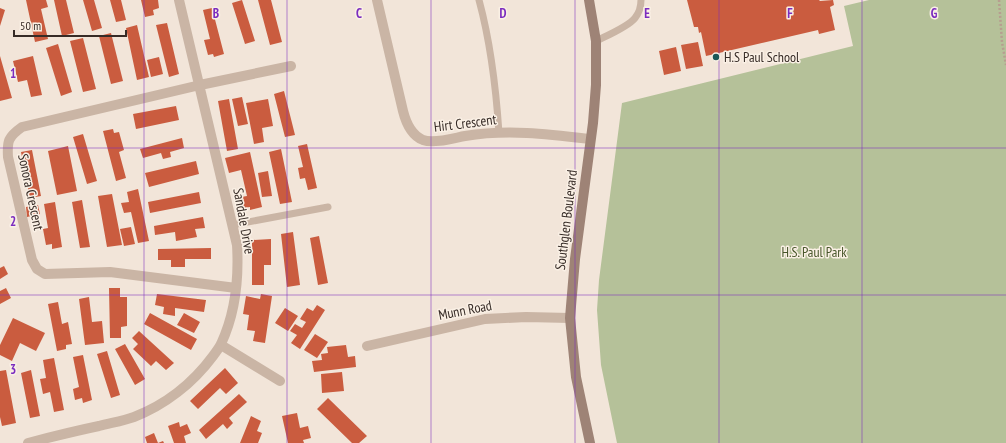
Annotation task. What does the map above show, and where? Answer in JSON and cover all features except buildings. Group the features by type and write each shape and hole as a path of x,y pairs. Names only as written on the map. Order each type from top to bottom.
{"street":[{"name":"Sandale Drive","path":"28,443 133,417 176,394 209,362 221,345 230,321 238,270 237,252 200,85 179,0"},
{"name":"Hirt Crescent","path":"377,0 403,112 406,122 415,136 429,142 499,133 547,134 590,139"},
{"name":"Southglen Boulevard","path":"589,0 596,41 596,85 593,123 575,258 570,318 576,377 590,443"},
{"name":"Sonora Crescent","path":"236,288 110,272 45,274 37,269 32,260 8,157 8,144 10,137 22,127 200,85 291,66"},
{"name":"Munn Road","path":"367,346 485,319 512,317 570,318"},
{"path":"221,345 280,381"}],"lane":[{"path":"479,0 496,85 499,133"},
{"path":"596,41 620,29 635,19 640,8 641,0"},
{"path":"232,225 328,207"}],"path":[{"path":"999,0 1002,42 1006,65"}],"green space":[{"name":"H.S. Paul Park","path":"869,0 1006,0 1006,443 617,443 601,365 597,310 599,280 622,103 853,46 844,6"}],"place":[{"name":"H.S Paul School","path":"716,57"}]}
